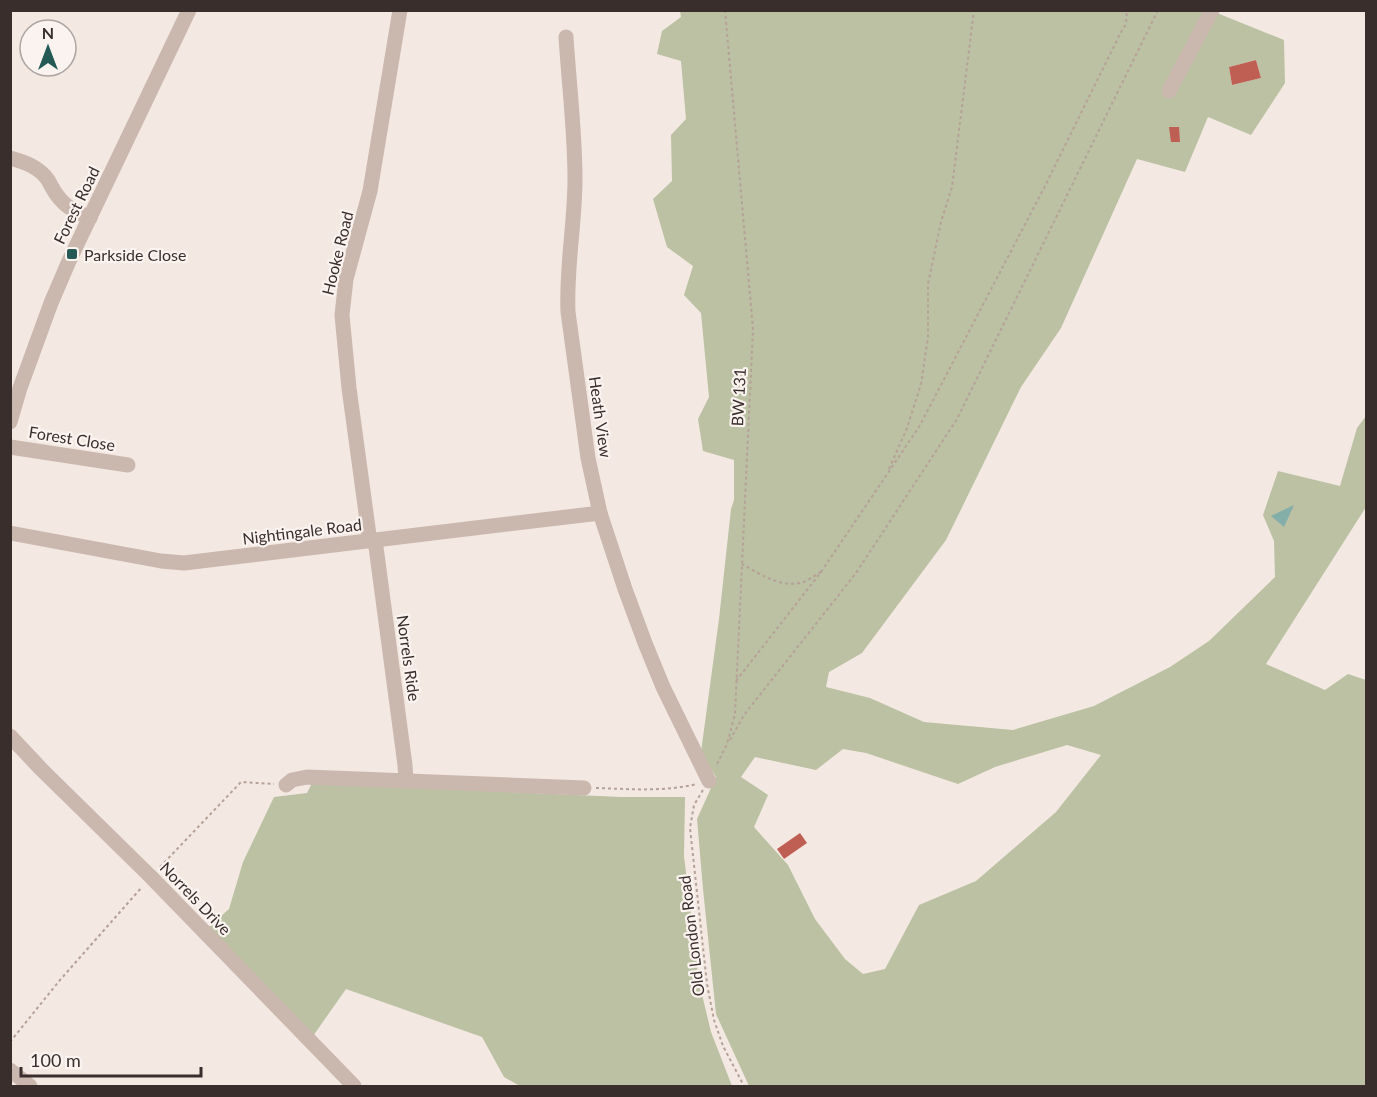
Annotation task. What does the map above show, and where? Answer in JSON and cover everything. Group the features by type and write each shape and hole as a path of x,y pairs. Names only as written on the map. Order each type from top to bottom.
{"street":[{"name":"Forest Road","path":"10,422 51,303 189,10"},
{"name":"Hooke Road","path":"372,541 369,535 349,388 342,315 346,279 360,233 374,172 400,10"},
{"path":"1170,92 1212,10"},
{"name":"Heath View","path":"566,37 575,181 567,291 568,312 588,458 600,513 645,643 663,687 709,781"},
{"path":"10,158 36,168 46,177 62,202 90,218"},
{"name":"Forest Close","path":"10,447 128,465"},
{"name":"Nightingale Road","path":"10,533 172,563 600,513"},
{"name":"Norrels Ride","path":"372,541 376,547 406,781"},
{"name":"Norrels Drive","path":"10,736 354,1086"},
{"path":"286,785 292,780 307,777 584,788"},
{"path":"10,1070 30,1086"}],"path":[{"name":"BW 131","path":"709,781 727,744 735,714 753,329 725,10"},
{"path":"886,475 907,428 921,384 928,337 928,284 951,187 974,10"},
{"path":"736,681 821,572 919,427 1044,188 1126,24 1127,10"},
{"path":"727,744 744,716 856,573 957,419 1158,10"},
{"path":"742,563 781,583 802,583 821,572"},
{"path":"584,788 655,790 684,787 709,781"},
{"name":"Old London Road","path":"709,781 694,805 690,828 706,973 714,1020 723,1046 744,1086"},
{"path":"10,1042 151,877 241,782 286,785"}],"green space":[{"path":"680,11 1212,11 1284,40 1285,83 1251,135 1208,117 1185,172 1137,159 1061,328 1021,387 946,540 862,653 829,672 826,687 870,698 924,722 1013,730 1094,706 1170,667 1209,641 1275,577 1274,541 1263,515 1278,471 1340,486 1357,428 1366,416 1366,507 1266,664 1325,690 1348,674 1366,680 1366,1086 749,1086 716,1014 697,819 716,777 701,752 731,509 734,500 734,460 703,451 698,419 709,397 701,313 684,295 693,266 667,247 653,199 672,181 671,135 686,119 681,61 657,54 662,31 681,17","holes":["1256,60 1261,78 1232,85 1229,67","1067,745 1101,755 1056,812 976,881 919,905 885,969 863,974 845,959 815,919 788,865 754,827 768,795 741,777 755,757 816,770 843,749 866,753 958,784 995,767"]},
{"path":"312,783 621,797 685,797 684,856 699,982 711,1032 732,1086 520,1086 504,1077 482,1037 346,989 313,1036 209,927 229,909 243,862 274,797 307,793"}],"water":[{"path":"1294,505 1284,527 1271,516"}],"building":[{"path":"1256,60 1261,78 1232,85 1229,67"},
{"path":"1169,127 1179,127 1180,142 1171,142"},
{"path":"800,833 807,843 784,859 777,849"}],"place":[{"name":"Parkside Close","path":"72,254"}]}
